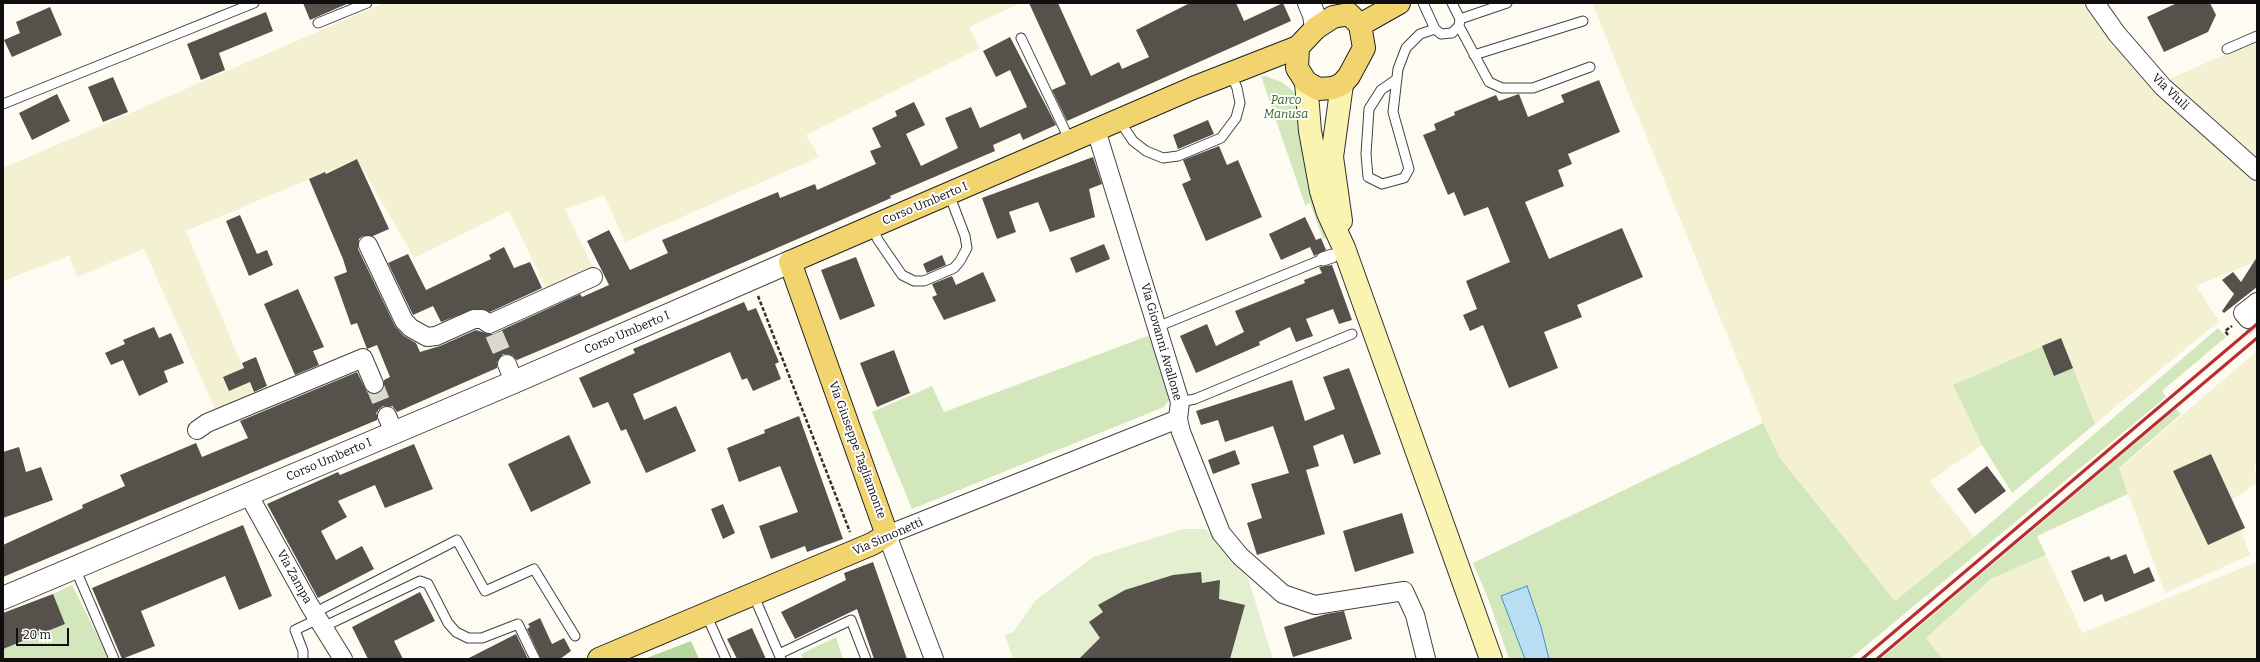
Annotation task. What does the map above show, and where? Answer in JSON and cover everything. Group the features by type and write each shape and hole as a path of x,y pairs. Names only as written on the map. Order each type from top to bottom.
{"main road":[{"name":"Corso Umberto I","path":"790,262 1230,72 1251,66 1298,47 1316,28 1333,17 1399,3"},
{"path":"1333,254 1332,157 1342,84 1349,76 1364,48 1351,14"},
{"path":"1298,47 1310,130 1321,191 1328,213 1333,254 1491,659"},
{"name":"Corso Umberto I","path":"1251,66 1302,75 1318,89 1333,88 1342,84"},
{"name":"Via Giuseppe Tagliamonte","path":"790,262 887,535"},
{"name":"Via Simonetti","path":"599,659 872,544 887,535"}],"street":[{"path":"1309,3 1314,15 1316,28"},
{"name":"Via Viuli","path":"2095,3 2117,34 2163,87 2257,171"},
{"name":"Via Giovanni Avallone","path":"1096,130 1157,327 1179,410 1221,533 1240,556 1282,594 1315,605 1404,591 1415,615 1426,659"},
{"path":"368,245 404,321 410,328 427,337 436,336 474,319 482,319 491,329 593,277"},
{"name":"Corso Umberto I","path":"3,598 248,494 390,424 510,373 790,262"},
{"path":"2248,319 2243,313 2257,302"},
{"path":"197,430 212,421 363,358 374,384"},
{"name":"Via Simonetti","path":"887,535 1179,410"},
{"name":"Via Zampa","path":"248,494 318,619 343,659"},
{"name":"Via Giuseppe Tagliamonte","path":"887,535 934,659"}],"lane":[{"path":"3,104 254,3"},
{"path":"318,23 367,3"},
{"path":"1423,3 1435,29 1441,34 1452,33 1460,23 1507,3"},
{"path":"1452,3 1474,56 1489,82 1502,88 1533,88 1590,67"},
{"path":"1474,56 1582,21"},
{"path":"1397,79 1381,90 1369,109 1366,154 1368,177 1382,184 1404,178 1409,169 1393,112 1397,79 1398,69 1406,48 1420,34 1435,29"},
{"path":"2227,49 2257,36"},
{"path":"1021,38 1070,141"},
{"path":"1119,120 1134,141 1146,151 1163,158 1178,156 1221,138 1236,118 1240,103 1237,88 1230,72"},
{"path":"872,227 878,240 902,275 914,281 924,281 948,271 960,261 967,248 965,236 949,194"},
{"path":"1157,327 1333,254"},
{"path":"1179,410 1195,398 1352,334"},
{"path":"303,659 303,651 295,630 318,619 457,540 485,591 534,569 575,636"},
{"path":"75,568 114,659"},
{"path":"318,619 420,581 428,584 448,623 456,632 468,638 482,638 518,624 535,659"},
{"path":"753,594 780,656 851,620 866,659"},
{"path":"706,614 726,659"}],"path":[{"path":"755,290 853,538"}],"shaded area":[{"path":"384,3 1021,3 969,27 980,48 806,135 819,157 625,242 604,195 565,209 594,270 547,291 509,211 414,258 357,159 186,231 254,394 216,411 144,249 77,277 69,256 3,281 3,168"},
{"path":"1592,3 2089,3 2257,176 2257,261 2196,286 2219,321 2095,424 2061,338 1953,385 1982,445 1930,481 1974,537 1895,601 1780,458 1763,423"},
{"path":"2257,40 2257,164 2163,82"},
{"path":"2257,351 2257,463 2254,465 2257,483 2232,500 2245,528 2241,530 2250,555 2165,593 2119,469"},
{"path":"2046,555 2082,633 2257,562 2257,659 1943,659 1926,638 1991,579"}],"green space":[{"name":"Parco Manusa","path":"1261,76 1266,76 1282,82 1293,91 1300,105 1312,180 1326,238 1323,239 1310,203 1305,205"},
{"path":"2218,328 2226,337 2162,391 2166,397 1850,659 1509,659 1489,601 1473,563 1763,423 1780,458 1895,601 1974,537"},
{"path":"1153,334 1170,399 1164,407 912,509 872,412 932,386 944,412"},
{"path":"2061,338 2095,424 2012,493 1982,445 1953,385"},
{"path":"2176,409 2181,414 2119,468 2128,494 2037,536 2046,555 1991,579 1926,638 1943,659 1881,659"},
{"path":"1183,529 1206,529 1248,578 1273,659 1013,659 1005,635 1013,632 1036,600 1093,557"},
{"path":"72,585 109,659 3,659 3,618"},
{"path":"836,637 843,659 803,659 801,654"},
{"path":"691,641 699,659 644,659"}],"water":[{"path":"1527,586 1541,627 1549,659 1525,659 1501,596"}],"building":[{"path":"303,3 349,3 310,20"},
{"path":"1029,3 1058,3 1091,76 1119,62 1122,69 1149,57 1136,30 1190,3 1236,3 1244,21 1283,3 1291,21 1067,121 1052,90 1066,84"},
{"path":"2177,3 2210,3 2216,15 2208,32 2164,52 2147,17"},
{"path":"50,7 62,35 12,57 4,40 20,33 16,22"},
{"path":"266,12 273,31 219,53 225,70 201,80 187,44"},
{"path":"1010,37 1056,125 1023,140 1020,133 993,145 995,151 890,196 891,198 517,360 509,354 503,354 497,362 497,368 397,412 393,407 383,406 378,410 377,420 3,577 3,545 83,508 82,505 125,486 120,475 196,443 202,457 248,438 240,421 357,372 367,392 373,394 382,391 384,380 390,377 377,345 367,349 357,323 351,325 334,277 347,272 343,259 309,179 325,172 326,174 357,159 389,229 373,236 363,236 359,239 358,249 395,326 404,336 416,343 420,352 440,346 476,330 493,334 580,294 582,297 609,285 587,241 609,230 630,270 668,253 662,240 778,192 780,198 815,184 817,190 876,164 870,151 881,147 872,128 897,116 895,111 914,102 925,125 906,134 921,166 958,148 945,118 971,107 980,128 1027,107 1010,70 996,77 983,51"},
{"path":"113,77 128,112 103,122 88,87"},
{"path":"1599,80 1620,132 1568,154 1572,164 1558,170 1564,186 1525,202 1549,259 1622,228 1643,277 1577,305 1582,317 1544,332 1558,368 1509,388 1483,325 1470,331 1463,315 1477,309 1466,281 1510,262 1488,207 1464,216 1454,192 1448,195 1423,135 1436,130 1434,124 1455,115 1454,112 1496,95 1499,101 1519,94 1528,117 1564,102 1561,95"},
{"path":"57,94 70,121 32,140 19,113"},
{"path":"1208,120 1214,134 1178,149 1173,135"},
{"path":"1219,146 1227,165 1238,160 1262,217 1206,241 1182,184 1191,180 1183,160"},
{"path":"1093,157 1102,184 1089,189 1095,217 1050,232 1038,202 1009,212 1016,232 997,239 982,198"},
{"path":"240,215 257,254 267,250 273,265 249,276 226,221"},
{"path":"1305,217 1316,240 1321,238 1326,250 1314,256 1310,247 1281,260 1269,234"},
{"path":"1104,244 1110,259 1076,273 1070,258"},
{"path":"504,247 514,268 530,262 542,288 490,312 482,309 474,309 441,322 433,306 413,315 388,263 408,254 426,290 491,259 489,255"},
{"path":"942,255 946,265 927,273 923,264"},
{"path":"856,257 875,306 840,320 821,270"},
{"path":"2257,257 2257,287 2224,313 2222,311 2234,294 2222,280 2233,272 2241,282"},
{"path":"1332,265 1352,320 1339,324 1333,309 1306,319 1313,336 1296,342 1290,327 1259,342 1260,345 1196,373 1180,336 1207,324 1216,346 1244,332 1235,311 1305,283 1304,280 1322,273 1319,267"},
{"path":"983,272 996,301 944,320 932,297 937,295 932,284 952,276 956,285"},
{"path":"298,289 324,347 313,351 319,365 295,375 264,304"},
{"path":"744,302 748,311 756,308 779,362 775,364 781,379 753,391 747,378 742,380 730,352 633,394 644,420 676,406 696,451 646,473 626,429 621,431 608,402 593,408 579,378 635,353 633,349"},
{"path":"154,327 159,338 171,333 184,363 164,371 168,382 139,396 123,360 111,365 105,353 125,344 123,340"},
{"path":"2061,338 2073,368 2054,376 2042,346"},
{"path":"894,350 910,393 877,407 860,363"},
{"path":"256,357 267,386 254,392 250,382 229,391 223,377 244,368 242,363"},
{"path":"1349,368 1381,454 1354,464 1343,434 1313,446 1319,466 1306,470 1325,534 1257,555 1247,523 1262,518 1251,484 1289,473 1273,426 1225,442 1218,420 1201,425 1196,411 1292,380 1305,421 1335,409 1323,377"},
{"path":"799,416 843,539 807,552 805,546 771,559 759,526 798,512 780,466 739,482 727,448 765,433 764,430"},
{"path":"569,435 591,483 531,512 508,464"},
{"path":"414,444 433,489 385,508 375,485 338,501 347,517 321,531 336,560 362,546 374,569 318,598 267,504 338,472 340,475"},
{"path":"19,447 26,472 41,467 53,500 3,518 3,452"},
{"path":"1235,450 1240,464 1213,474 1208,460"},
{"path":"2211,454 2245,528 2208,545 2173,471"},
{"path":"1987,466 2006,491 1975,514 1957,489"},
{"path":"723,504 735,533 723,539 711,509"},
{"path":"1402,513 1414,553 1355,572 1343,531"},
{"path":"243,525 272,596 239,610 225,576 141,611 155,646 122,659 92,588"},
{"path":"2126,554 2134,574 2149,567 2155,581 2105,602 2102,594 2084,602 2071,571 2109,556 2111,560"},
{"path":"873,562 907,659 874,659 857,609 795,639 781,612 846,580 844,573"},
{"path":"1201,572 1202,583 1220,580 1219,599 1245,605 1230,659 1079,659 1100,638 1089,622 1103,612 1098,605 1125,590 1173,575"},
{"path":"420,592 435,621 394,641 403,659 368,659 352,627"},
{"path":"53,594 65,624 3,649 3,613"},
{"path":"1344,611 1352,639 1293,657 1284,627 1326,614"},
{"path":"540,618 552,644 564,638 571,651 560,659 541,659 527,629 530,627 528,624"},
{"path":"752,628 766,659 737,659 727,639"},
{"path":"516,634 528,659 467,659"}],"tunnel":[{"path":"2248,319 2257,329"},
{"path":"494,334 507,364"},
{"path":"374,384 387,416"}],"railway":[{"path":"1862,659 2257,324"},
{"path":"1877,659 2257,338"}]}
